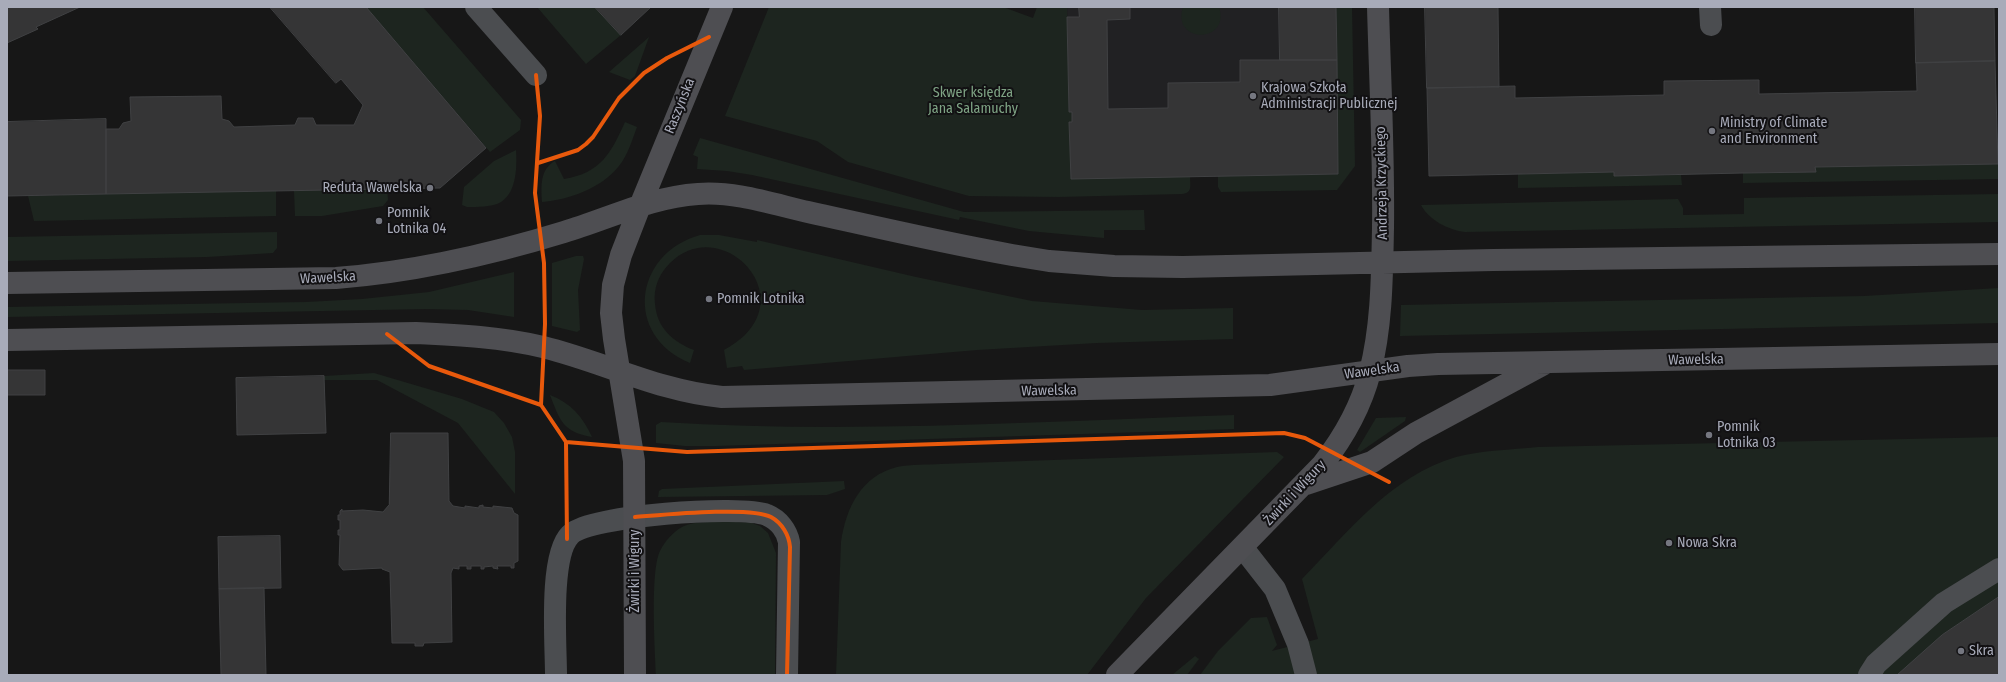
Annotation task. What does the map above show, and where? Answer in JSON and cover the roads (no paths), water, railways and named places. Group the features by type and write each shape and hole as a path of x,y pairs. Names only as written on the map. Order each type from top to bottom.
{"main road":[{"name":"Raszyńska","path":"620,373 612,327 613,284 621,255 722,7"},
{"name":"Andrzeja Krzyckiego","path":"1378,7 1383,196 1383,263"},
{"name":"Wawelska","path":"7,283 336,278 389,273 461,261 569,230 640,206 681,196 716,194 750,199 982,250 1071,263 1150,267 1383,263"},
{"path":"1383,263 1999,254"},
{"name":"Żwirki i Wigury","path":"1116,675 1305,484 1340,441 1354,415 1370,372 1379,322 1383,263"},
{"path":"7,340 416,333 460,335 514,341 544,347 620,373"},
{"name":"Wawelska","path":"620,373 680,392 722,398 746,398 1270,385 1408,366 1438,364 1999,354"},
{"path":"1305,484 1372,462 1422,430 1546,363"},
{"name":"Żwirki i Wigury","path":"620,373 633,448 635,517 635,675"}],"street":[{"path":"476,7 536,75"},
{"path":"556,675 556,582 558,566 564,544 570,535 579,529 635,517 694,512 755,512 771,517 780,524 788,538 790,547 787,675"},
{"path":"1243,548 1275,589 1298,644 1306,675"},
{"path":"1869,675 1876,664 1944,603 1999,570"}],"place":[{"name":"Krajowa Szkoła Administracji Publicznej","path":"1253,96"},
{"name":"Ministry of Climate and Environment","path":"1712,131"},
{"name":"Reduta Wawelska","path":"430,188"},
{"name":"Pomnik Lotnika 04","path":"379,221"},
{"name":"Pomnik Lotnika","path":"709,299"},
{"name":"Pomnik Lotnika 03","path":"1709,435"},
{"name":"Nowa Skra","path":"1669,543"},
{"name":"Skra","path":"1961,651"}],"park label":[{"name":"Skwer księdza Jana Salamuchy","path":"973,102"}]}
